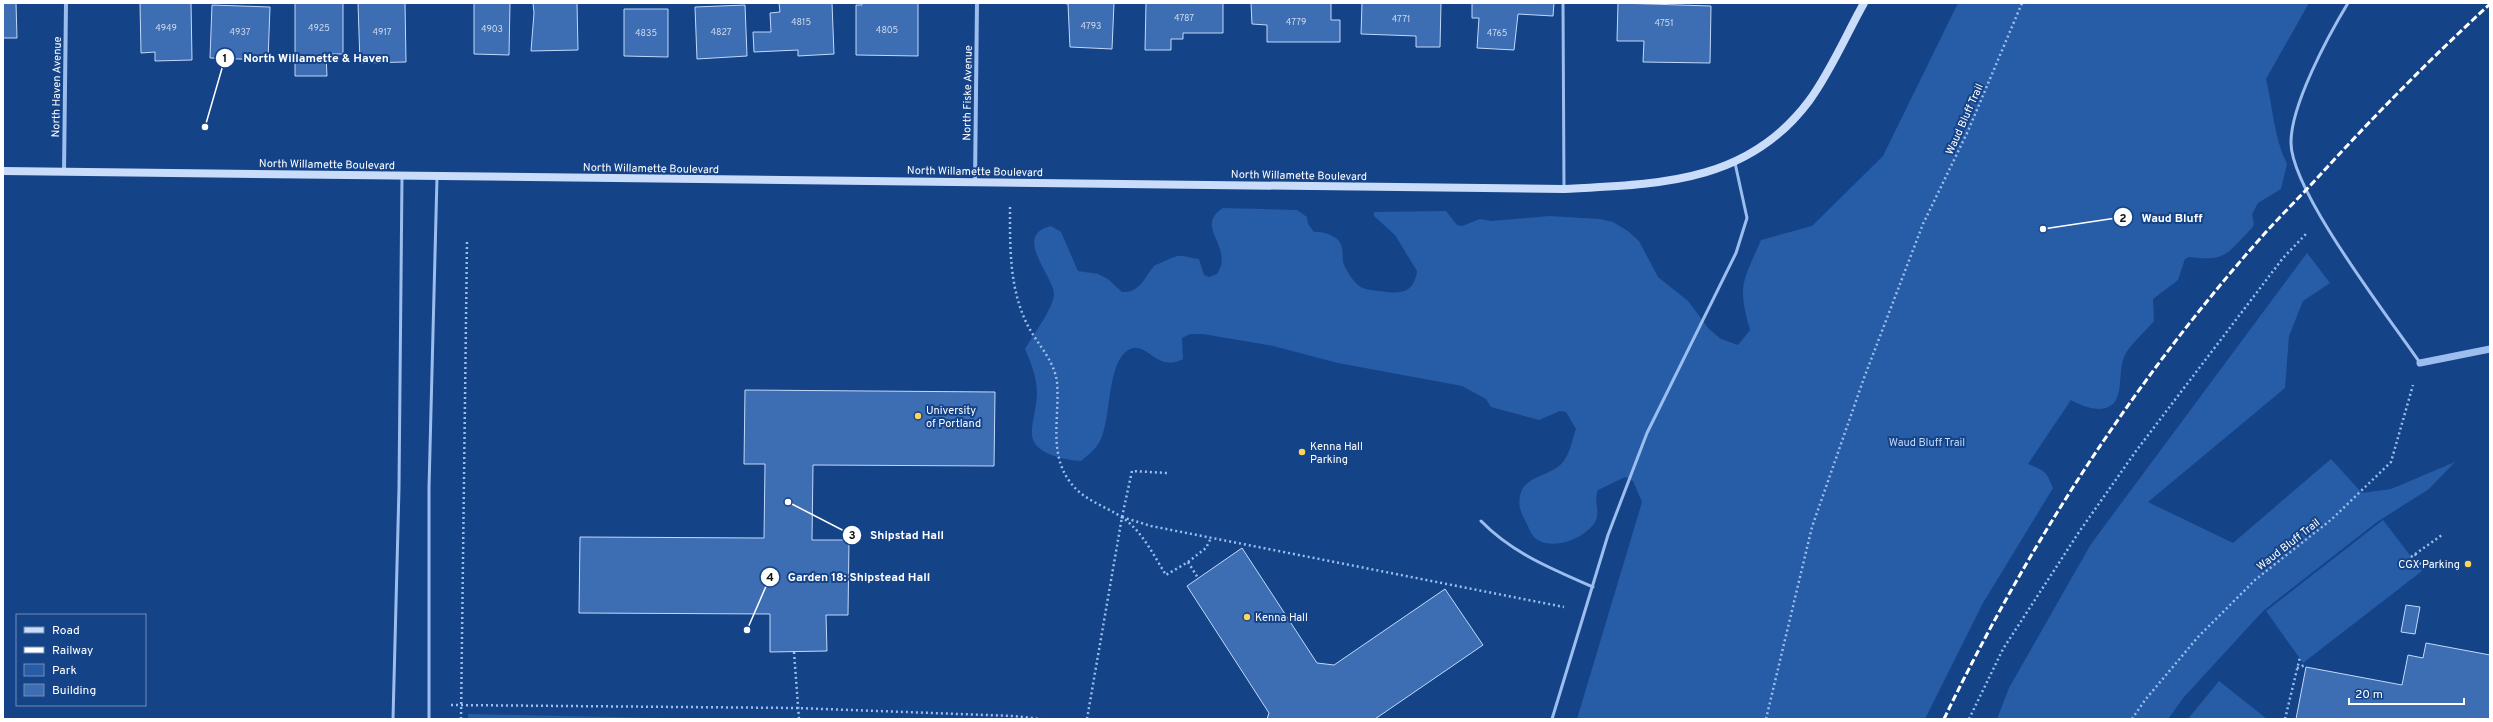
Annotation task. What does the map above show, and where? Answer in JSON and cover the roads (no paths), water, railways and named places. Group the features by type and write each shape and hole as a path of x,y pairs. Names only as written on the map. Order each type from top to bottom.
{"main road":[{"name":"North Willamette Boulevard","path":"3,171 1564,189 1635,185 1675,179 1735,163 1756,152 1791,121 1809,101 1864,3"}],"street":[{"name":"North Haven Avenue","path":"64,172 66,3"},
{"name":"North Fiske Avenue","path":"975,182 977,3"},
{"path":"2420,363 2490,349"}],"lane":[{"path":"1563,3 1564,189"},
{"path":"2348,3 2300,100 2293,122 2291,143 2293,158 2321,217 2420,363"},
{"path":"1552,719 1608,535 1647,433 1736,253 1747,218 1735,163"},
{"path":"393,719 399,488 402,176"},
{"path":"429,719 429,488 438,176"},
{"path":"1480,521 1496,537 1511,547 1550,568 1593,587"}],"railway":[{"path":"1944,719 1976,655 2046,530 2084,470 2167,352 2211,296 2273,224 2403,88 2490,4"}],"place":[{"name":"North Willamette & Haven","path":"205,127"},
{"name":"Waud Bluff","path":"2043,229"},
{"name":"University of Portland","path":"918,416"},
{"name":"Kenna Hall Parking","path":"1302,452"},
{"name":"Shipstad Hall","path":"788,502"},
{"name":"CGX Parking","path":"2468,564"},
{"name":"Kenna Hall","path":"1247,617"},
{"name":"Garden 18: Shipstead Hall","path":"747,630"}],"park label":[{"name":"Waud Bluff Trail","path":"1927,442"}]}
